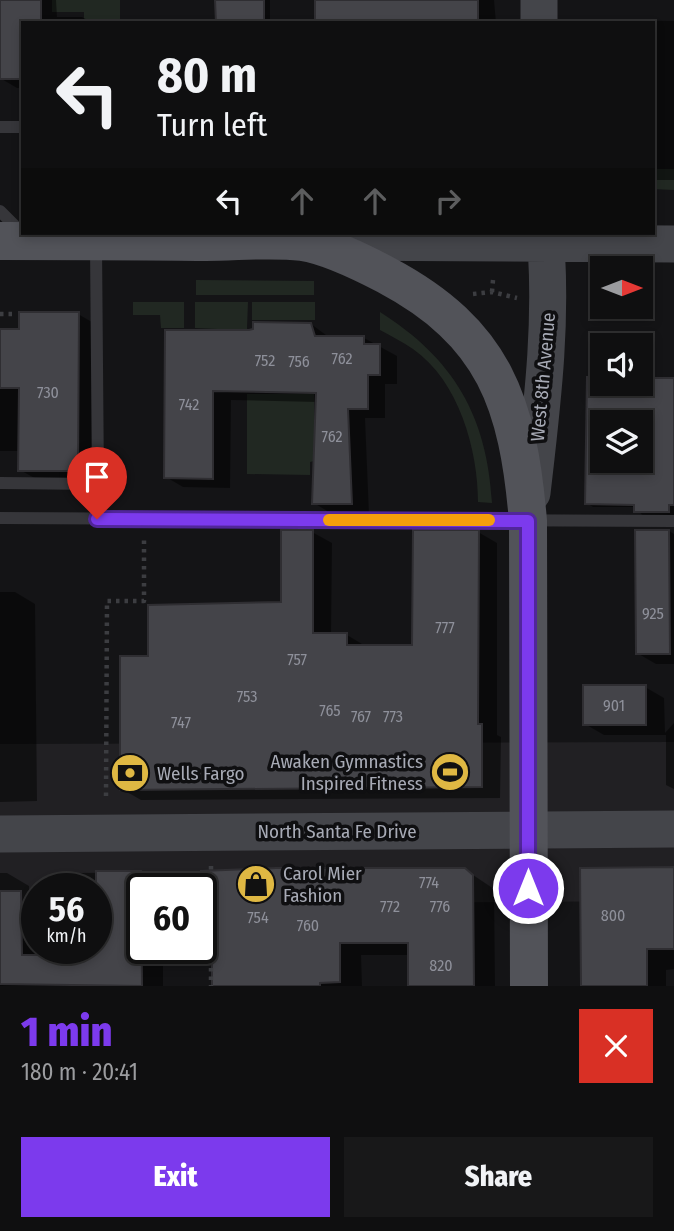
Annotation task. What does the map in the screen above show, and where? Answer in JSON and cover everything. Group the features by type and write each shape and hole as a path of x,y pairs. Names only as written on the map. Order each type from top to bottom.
{"main road":[{"path":"539,0 539,21"},
{"path":"15,241 303,237 546,238 674,244"},
{"name":"West 8th Avenue","path":"303,237 375,269 412,289 447,315 474,342 496,375 509,407 522,461 528,521 529,986"},
{"name":"West 8th Avenue","path":"528,521 548,354 546,238"},
{"name":"North Santa Fe Drive","path":"0,834 674,829"}],"lane":[{"path":"0,127 21,127"},
{"path":"0,211 15,241"},
{"path":"0,483 98,484 96,241"},
{"path":"0,518 674,521"}],"path":[{"path":"492,292 493,280"},
{"path":"474,294 492,292 519,299"},
{"path":"0,314 17,314"},
{"path":"106,796 107,601 144,601 144,519"},
{"path":"211,866 211,986"}],"shaded area":[{"path":"52,0 120,0 120,21 84,21 84,12 52,12"},
{"path":"655,169 674,169 674,190 655,189"},
{"path":"196,280 314,281 314,295 196,295"},
{"path":"133,302 184,302 184,328 161,328 160,315 133,315"},
{"path":"195,302 248,302 245,382 217,382 217,329 195,328"},
{"path":"252,302 315,302 315,320 252,320"},
{"path":"380,312 428,349 462,392 483,443 492,503 478,502 470,439 454,398 443,379 409,346 380,330"},
{"path":"247,394 314,394 314,461 310,462 310,475 247,474"},
{"path":"674,742 674,901 217,904 217,873 126,873 126,905 112,905 112,873 21,873 21,905 0,906 0,744"}],"building":[{"path":"0,0 41,0 41,21 21,21 21,79 0,79"},
{"path":"215,0 264,0 264,21 216,21"},
{"path":"315,0 478,0 478,21 315,21"},
{"path":"19,312 79,312 78,471 18,471 19,388 0,388 0,329 19,329"},
{"path":"253,322 311,323 315,336 364,336 364,344 380,344 380,375 368,375 368,409 348,409 352,504 312,504 316,393 213,391 213,479 164,478 165,330 249,330 253,329"},
{"path":"587,377 590,377 590,396 653,396 653,378 674,378 674,505 669,505 669,512 634,512 634,505 585,504"},
{"path":"281,530 313,530 313,633 347,633 347,645 412,645 413,530 479,530 478,724 482,724 482,787 120,790 120,656 148,656 148,605 281,602"},
{"path":"635,530 669,530 670,654 636,654"},
{"path":"583,685 646,685 646,725 583,725"},
{"path":"674,867 674,949 647,949 647,986 581,986 580,868"},
{"path":"276,868 465,868 473,875 474,986 408,986 408,943 340,943 340,982 320,983 320,986 212,986 212,964 217,964 217,873 201,871"},
{"path":"141,871 126,873 126,964 142,964 142,986 0,984 0,891 21,891 21,964 112,964 112,873 96,873"}],"slow traffic":[{"path":"329,520 489,520"}],"place":[{"name":"Awaken Gymnastics Inspired Fitness","path":"450,772"},
{"name":"Wells Fargo","path":"130,773"},
{"name":"Carol Mier Fashion","path":"256,884"}],"route":[{"path":"97,519 528,521 528,888"}]}
